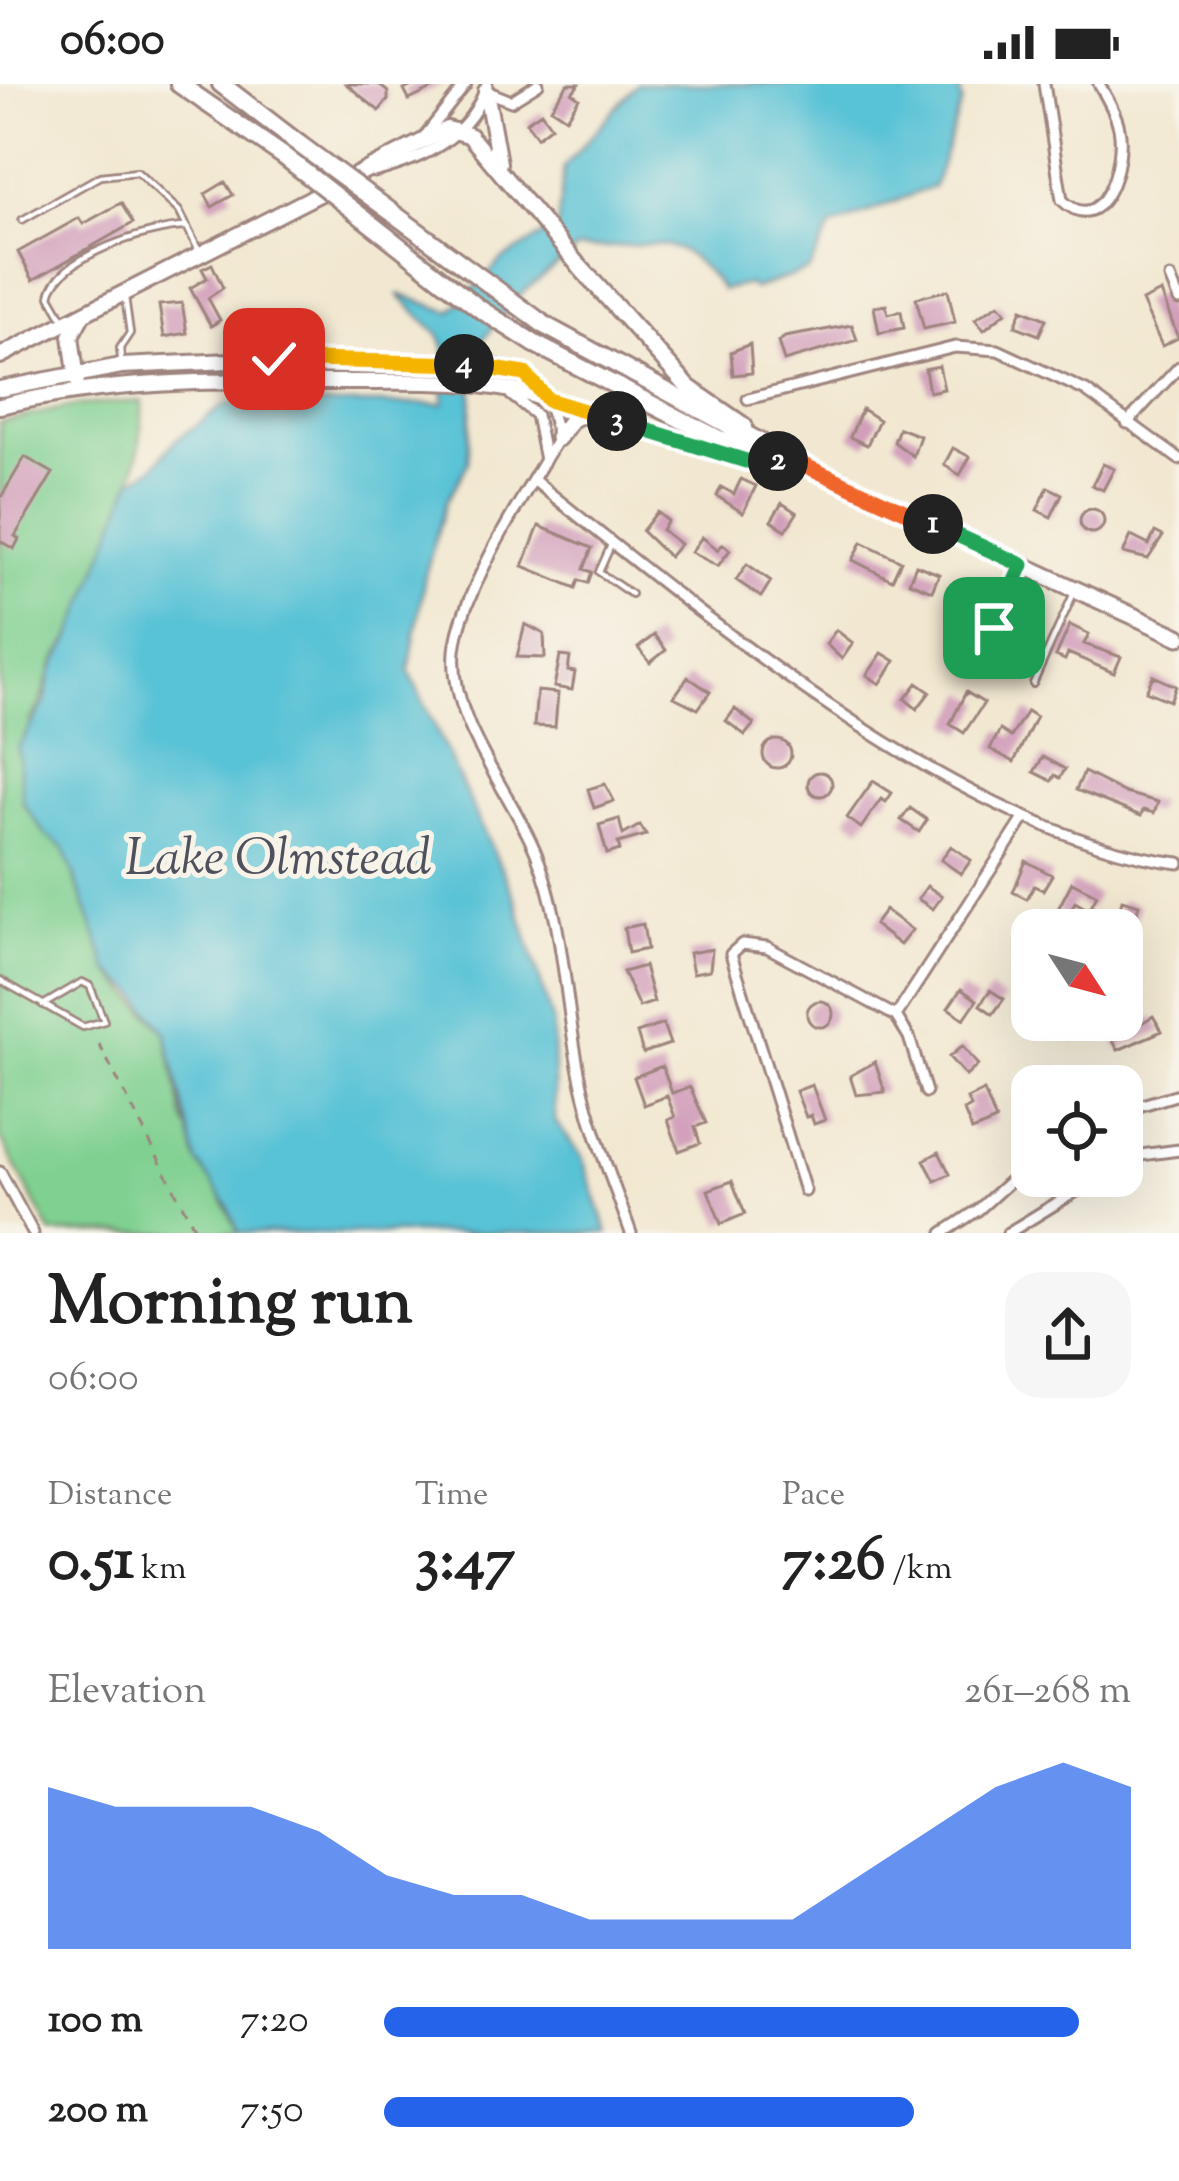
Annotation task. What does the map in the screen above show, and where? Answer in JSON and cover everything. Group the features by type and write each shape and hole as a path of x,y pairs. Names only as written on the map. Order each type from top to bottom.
{"highway":[{"path":"179,84 292,150 547,326 795,461"},
{"path":"221,84 480,309 535,344 719,440 795,461"}],"main road":[{"path":"486,87 490,133 503,173"},
{"path":"0,356 200,252 368,173 439,131 459,130 503,173 537,218 689,388 795,461 1179,637"},
{"path":"78,390 70,335 85,312"},
{"path":"0,389 121,366 274,359 434,362 525,374 548,400"},
{"path":"0,406 78,390 176,380 491,387 746,461 795,461"},
{"path":"558,438 572,418 588,412"}],"street":[{"path":"422,140 466,84"},
{"path":"368,173 421,158 459,130 486,87 492,98 511,101 538,84"},
{"path":"1044,84 1062,200 1073,210 1085,211 1099,206 1114,188 1119,125 1099,84"},
{"path":"1170,278 1179,300"},
{"path":"748,399 955,347 998,350 1086,391 1179,460"},
{"path":"1127,422 1179,367"},
{"path":"491,387 525,402 536,415 545,460"},
{"path":"548,400 558,438 476,583 459,628 458,692 538,857 564,950 586,1101 631,1233"},
{"path":"536,482 612,543 916,759 1025,817 1119,856 1179,863"},
{"path":"896,1016 1025,817"},
{"path":"805,1191 731,954 742,944 767,947 896,1016 910,1037 926,1092"},
{"path":"1143,1105 1179,1094"},
{"path":"1143,1155 1179,1150"},
{"path":"0,1172 33,1233"},
{"path":"944,1233 1011,1180"},
{"path":"1008,1233 1059,1197"}],"lane":[{"path":"22,220 100,176 137,172 179,211 200,252"},
{"path":"64,322 50,296 60,274 126,240 185,227"},
{"path":"121,366 120,348 130,333 124,291"},
{"path":"612,543 599,572 632,594"},
{"path":"996,647 994,628 1022,565"},
{"path":"1033,684 1075,589"},
{"path":"0,980 43,1005 83,1027 104,1021 90,986 82,982 43,1005"}],"path":[{"path":"99,1044 196,1233"}],"green space":[{"path":"142,401 137,459 121,518 75,630 30,720 64,848 109,971 166,1033 183,1118 239,1233 51,1233 0,1137 0,422 78,405"}],"water":[{"name":"Lake Olmstead","path":"637,84 958,84 962,102 934,186 831,227 809,270 754,289 748,284 722,290 689,255 674,248 578,248 523,292 475,349 468,463 446,502 425,575 409,671 516,900 553,1024 555,1121 582,1157 608,1233 239,1233 228,1206 196,1160 166,1033 135,992 109,971 64,848 46,835 23,803 18,748 45,702 51,672 73,634 132,480 153,468 174,441 226,404 443,404 441,339 398,294 451,312 502,260 557,227 564,167"}],"building":[{"path":"346,84 378,84 388,92 388,100 379,111"},
{"path":"416,84 443,84 409,100 404,90"},
{"path":"568,84 579,84 572,93 579,98 566,118 551,108"},
{"path":"541,112 551,126 537,137 526,122"},
{"path":"225,182 233,195 212,207 205,194"},
{"path":"121,203 133,223 33,280 18,252 79,218 83,224"},
{"path":"212,264 223,288 208,298 220,320 211,326 190,288 207,278 202,269"},
{"path":"948,290 955,322 924,329 916,298"},
{"path":"1161,292 1178,338 1162,346 1142,301"},
{"path":"182,303 187,333 164,337 159,305"},
{"path":"999,304 1006,312 984,330 975,319"},
{"path":"886,305 888,314 901,311 904,328 879,333 874,307"},
{"path":"1022,309 1046,319 1039,335 1015,326"},
{"path":"852,325 857,340 784,361 778,342 785,337"},
{"path":"750,344 752,373 733,375 731,352"},
{"path":"939,366 944,389 929,392 925,369"},
{"path":"862,409 879,420 867,445 850,437"},
{"path":"899,428 920,436 913,456 894,442"},
{"path":"953,448 970,457 960,475 944,465"},
{"path":"25,457 53,473 15,536 19,539 14,549 0,541 0,499"},
{"path":"1103,464 1114,469 1103,490 1092,485"},
{"path":"741,479 756,486 743,513 717,496 721,487 734,494"},
{"path":"1048,487 1062,494 1051,517 1037,510"},
{"path":"782,503 797,513 786,530 771,521"},
{"path":"1092,509 1101,512 1101,530 1092,533 1083,530 1080,521 1083,512"},
{"path":"657,512 668,521 662,530 680,544 669,557 642,531"},
{"path":"539,526 592,548 584,569 592,572 588,583 579,580 576,588 523,566"},
{"path":"1155,532 1163,536 1148,559 1123,553 1131,536 1149,545"},
{"path":"702,537 718,550 723,544 730,550 718,566 691,552"},
{"path":"862,542 901,561 892,580 853,560"},
{"path":"747,564 771,581 761,597 736,580"},
{"path":"916,565 939,574 932,591 909,582"},
{"path":"959,584 987,602 982,612 951,601"},
{"path":"1012,608 1028,615 1018,639 1002,632"},
{"path":"525,624 544,634 545,658 517,657"},
{"path":"1070,625 1089,634 1084,644 1121,657 1114,673 1068,653 1065,660 1056,656"},
{"path":"836,630 853,643 842,659 826,644"},
{"path":"654,635 666,650 650,663 638,648"},
{"path":"882,653 895,661 880,684 867,675"},
{"path":"560,656 570,657 568,671 575,672 572,690 554,687"},
{"path":"1153,676 1176,686 1170,701 1146,691"},
{"path":"688,677 710,692 698,709 674,697"},
{"path":"917,683 930,692 917,709 905,699"},
{"path":"537,691 558,693 555,727 534,726"},
{"path":"966,692 984,703 964,733 950,724"},
{"path":"735,709 754,724 745,735 726,721"},
{"path":"1027,711 1036,717 1014,762 990,749 1000,730 1011,737"},
{"path":"777,740 787,744 791,754 787,764 777,768 767,764 763,754 767,744"},
{"path":"1043,757 1065,769 1060,778 1055,775 1052,781 1034,772"},
{"path":"820,772 832,784 820,796 808,784"},
{"path":"1084,772 1125,793 1158,802 1154,813 1143,810 1141,816 1076,790"},
{"path":"873,781 892,793 886,802 881,799 861,828 847,818"},
{"path":"605,784 614,801 594,808 588,789"},
{"path":"910,808 927,820 919,832 901,820"},
{"path":"619,819 623,835 640,825 646,835 618,843 620,850 607,854 599,825"},
{"path":"951,846 971,860 961,874 941,860"},
{"path":"1026,861 1052,875 1043,890 1034,886 1027,899 1013,892"},
{"path":"1072,882 1097,895 1090,909 1075,902 1071,909 1058,909"},
{"path":"927,886 942,896 933,909 918,899"},
{"path":"1122,900 1139,905 1138,909 1119,909"},
{"path":"885,910 912,930 900,945 874,925"},
{"path":"643,924 647,949 628,953 624,928"},
{"path":"712,949 710,970 693,973 689,953"},
{"path":"644,966 654,1002 639,1007 623,972"},
{"path":"961,989 977,1000 964,1019 948,1008"},
{"path":"990,990 1004,999 993,1014 980,1005"},
{"path":"820,1001 830,1004 830,1024 820,1027 810,1024 807,1014 810,1004"},
{"path":"1153,1016 1162,1031 1143,1039 1143,1022"},
{"path":"663,1024 670,1044 643,1053 637,1033"},
{"path":"1113,1041 1139,1041 1118,1050"},
{"path":"962,1046 978,1065 966,1076 949,1057"},
{"path":"875,1062 885,1092 856,1095 850,1076"},
{"path":"662,1066 672,1093 690,1087 706,1123 695,1127 700,1143 679,1151 668,1120 675,1117 667,1096 644,1105 634,1077"},
{"path":"812,1085 825,1120 814,1124 811,1115 806,1117 796,1091"},
{"path":"984,1091 996,1121 972,1131 964,1111 971,1107 967,1099"},
{"path":"939,1152 950,1174 935,1181 924,1160"},
{"path":"732,1181 745,1214 721,1224 708,1190"}],"route":[{"path":"274,359 494,367 525,374 548,400 746,461 795,461 1022,565 994,628"}]}
